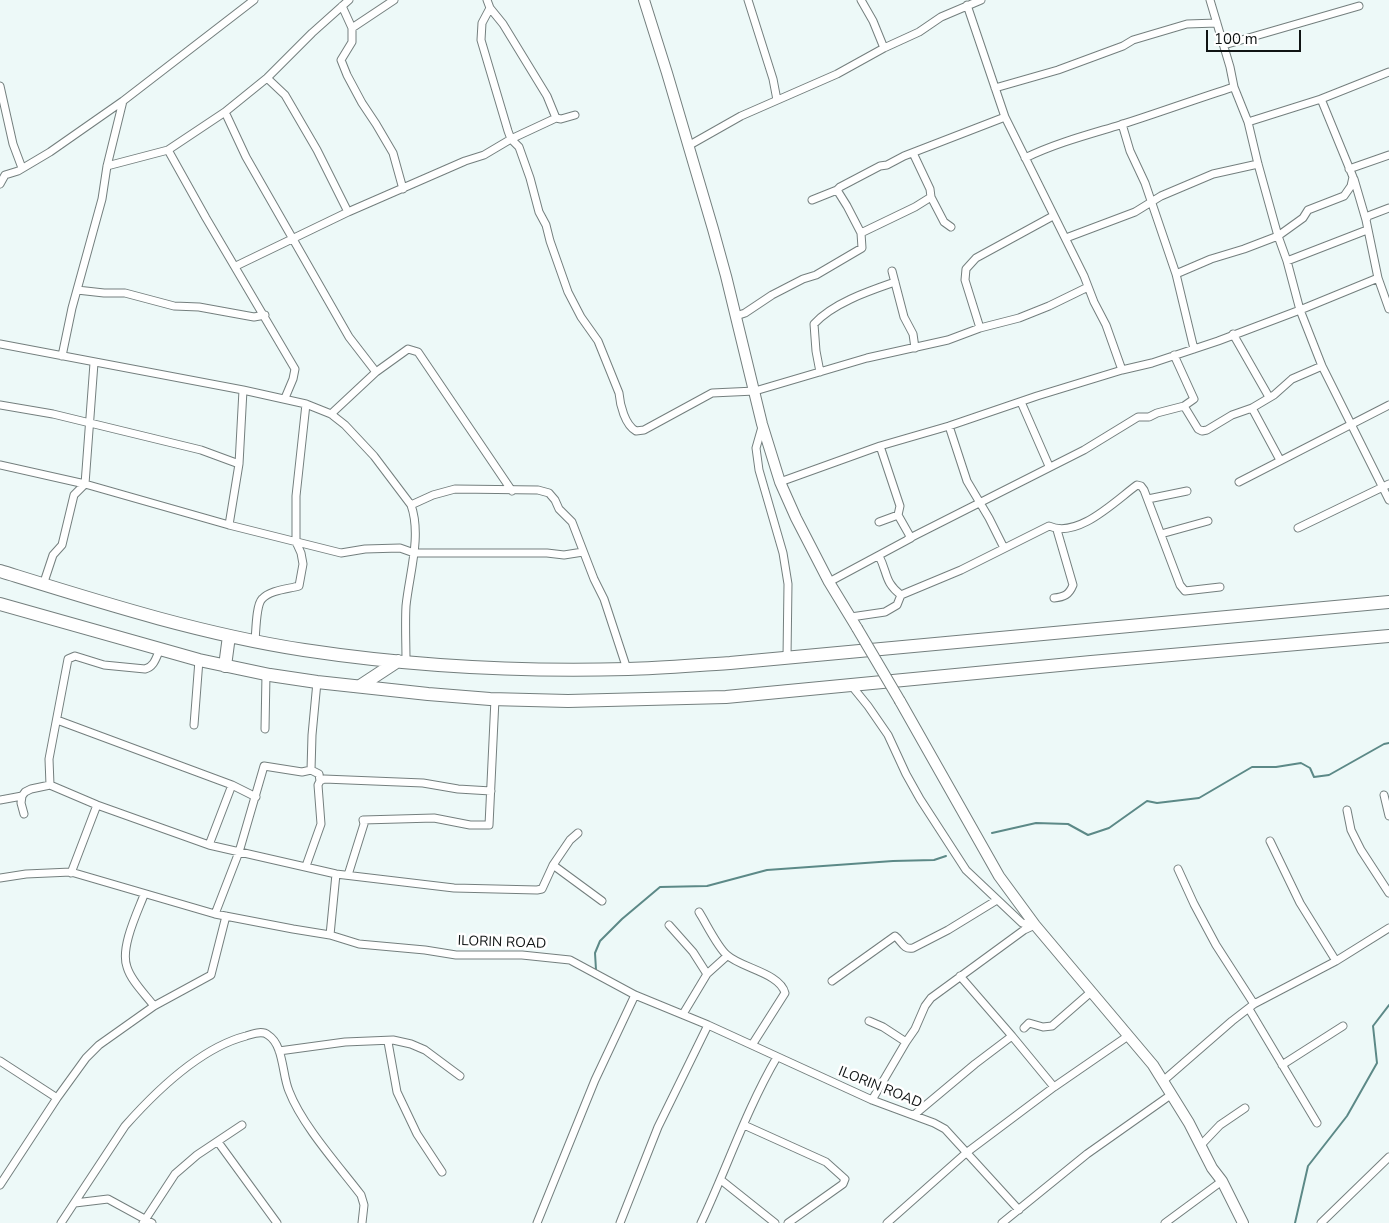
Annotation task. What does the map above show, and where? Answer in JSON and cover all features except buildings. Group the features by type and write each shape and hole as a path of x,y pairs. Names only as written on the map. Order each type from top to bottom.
{"highway":[{"path":"0,571 139,613 229,636 303,650 486,668 627,669 730,663 1389,602"},
{"path":"0,604 160,650 266,674 317,682 428,694 495,699 568,701 726,697 1389,636"},
{"path":"226,666 229,636"},
{"path":"360,686 402,661"}],"main road":[{"path":"644,0 721,257 762,424 780,482 796,518 829,582 900,701 999,876 1035,925 1164,1081 1189,1123 1212,1168 1222,1181 1243,1223"}],"street":[{"path":"0,184 6,176 50,152 123,101 254,0"},
{"path":"352,28 394,0"},
{"path":"487,0 490,8 503,24 547,96 556,118"},
{"path":"748,0 773,79 777,100"},
{"path":"862,0 884,48"},
{"path":"688,146 741,116 837,74 884,48 919,32 941,17 981,0"},
{"path":"1210,0 1224,45 1234,87 1248,122 1258,164 1300,310 1322,366 1351,426 1386,486 1389,500"},
{"path":"107,166 168,150 225,112 267,78 344,2 352,28 352,42 341,60 342,64 362,103 393,154 403,188"},
{"path":"967,5 1005,117 1053,216 1066,238 1106,325 1122,370"},
{"path":"1224,45 1359,6"},
{"path":"490,8 482,23 481,40 496,95 511,139 519,147 539,212 546,225 568,292 581,317 598,341 619,393 630,428 636,432 644,430 712,393 755,391 868,358 948,340 980,328 1019,318 1088,287"},
{"path":"995,88 1058,70 1123,46 1133,40 1187,24 1217,23"},
{"path":"1248,122 1321,99 1389,72"},
{"path":"267,78 285,95 317,150 348,212"},
{"path":"0,86 13,144 22,168"},
{"path":"1025,158 1074,138 1234,87"},
{"path":"1321,99 1353,176 1366,220 1378,278 1389,309"},
{"path":"62,356 72,308 102,199 107,166 123,101"},
{"path":"225,112 246,157 349,337 376,372"},
{"path":"236,266 348,212 465,161 484,155 511,139 556,118 561,119 575,115"},
{"path":"812,200 837,190 880,166 887,165 1005,117"},
{"path":"1122,124 1130,151 1145,182 1150,203 1176,274 1194,349"},
{"path":"168,150 295,369 285,398"},
{"path":"913,154 944,222 951,227"},
{"path":"1349,168 1389,155"},
{"path":"1066,238 1135,212 1162,196 1213,174 1258,164"},
{"path":"1176,274 1211,259 1244,250 1278,236 1303,218 1308,210 1344,196 1351,186 1353,176"},
{"path":"736,316 745,313 772,295 802,279 816,275 862,248 860,233 837,190"},
{"path":"860,233 916,207 931,197"},
{"path":"1366,220 1368,216 1389,208"},
{"path":"980,328 966,280 966,269 976,258 1053,216"},
{"path":"1287,261 1367,230"},
{"path":"892,271 904,317 913,334 915,348"},
{"path":"780,482 880,446 1194,349 1300,310 1378,278"},
{"path":"820,372 814,324 830,311 871,290 895,282"},
{"path":"77,290 125,293 174,306 199,307 254,317 265,316"},
{"path":"1233,334 1269,397"},
{"path":"0,344 285,398 331,414 374,456 411,505 414,512 414,553 406,606 402,661"},
{"path":"331,414 376,372 408,349 412,349 418,352 512,491"},
{"path":"829,582 978,502 1084,450 1138,417 1150,417 1157,413 1184,406 1194,399 1174,355"},
{"path":"43,585 53,555 62,545 74,495 85,484 94,363"},
{"path":"1184,406 1198,429 1202,431 1207,430 1232,415 1252,408 1292,379 1322,366"},
{"path":"230,525 239,464 243,390"},
{"path":"1021,402 1049,466"},
{"path":"255,641 258,606 262,599 271,593 299,586 303,564 296,542 296,496 306,422 306,404"},
{"path":"1239,482 1254,476 1280,460 1351,426 1389,405"},
{"path":"0,406 53,414 200,450 239,464"},
{"path":"1252,408 1280,460"},
{"path":"762,424 756,448 759,470 783,553 788,584 787,657"},
{"path":"949,426 967,481 1004,548"},
{"path":"880,446 900,506 898,515 911,538 908,539"},
{"path":"0,465 85,484 230,525 341,553 365,549 400,548 414,553 547,553 564,555 583,552"},
{"path":"851,617 886,612 897,605 901,595 952,574 1050,526 1058,530 1091,520 1137,486 1141,486 1148,498 1180,585 1186,591 1220,587"},
{"path":"1298,528 1386,486"},
{"path":"411,505 433,495 455,489 538,490 549,493 559,509 572,522 594,579 604,599 627,669"},
{"path":"1148,498 1187,491"},
{"path":"879,522 898,515"},
{"path":"1161,534 1208,522"},
{"path":"1054,598 1064,597 1070,592 1073,584 1058,530"},
{"path":"879,556 885,568 886,578 892,588 901,595"},
{"path":"50,785 49,759 68,659 76,656 104,665 145,669 150,668 154,663 160,650"},
{"path":"194,725 199,660"},
{"path":"265,729 266,674"},
{"path":"311,770 317,682"},
{"path":"851,685 888,735 920,799 966,870 1022,923 1035,925"},
{"path":"348,875 364,820 434,818 470,825 489,825 495,699"},
{"path":"57,720 232,785 256,797"},
{"path":"215,914 239,852 264,766 302,772 311,770 319,774 321,824 306,866"},
{"path":"320,781 324,779 423,783 458,789 491,791"},
{"path":"0,800 22,796 31,789 50,785 97,805 209,845 336,874 454,888 542,889 553,865 570,840 578,833"},
{"path":"209,845 232,785"},
{"path":"1384,795 1389,816"},
{"path":"22,796 21,803 24,814"},
{"path":"71,873 97,805"},
{"path":"1347,810 1351,830 1361,850 1389,893"},
{"path":"1270,841 1300,903 1336,961"},
{"path":"553,865 602,901"},
{"path":"1178,868 1194,904 1216,945 1252,1007 1282,1066 1317,1123"},
{"name":"ILORIN ROAD","path":"0,878 26,874 64,872 215,914 330,935 359,944 456,955 522,955 563,958 635,995 708,1025 872,1100 934,1123 945,1130 1019,1210"},
{"path":"330,935 336,874"},
{"path":"144,895 133,923 126,950 126,966 154,1006"},
{"path":"832,981 895,936 900,939 904,947 908,949 913,948 948,930 998,900"},
{"path":"699,912 727,956 776,981 784,988 785,992 752,1045"},
{"path":"0,1185 57,1098 86,1058 99,1045 154,1006 211,975 226,916"},
{"path":"669,925 693,952 707,974"},
{"path":"872,1100 915,1029 925,1006 931,998 1024,930 1035,925"},
{"path":"1164,1081 1232,1021 1252,1007 1336,961 1389,928"},
{"path":"683,1014 707,974 727,956"},
{"path":"960,976 1054,1087"},
{"path":"1024,1028 1029,1023 1043,1027 1052,1026 1091,992"},
{"path":"537,1223 595,1080 635,995"},
{"path":"869,1021 883,1027 906,1042"},
{"path":"620,1223 658,1127 708,1025"},
{"path":"1282,1066 1343,1026"},
{"path":"61,1223 76,1203 125,1126 142,1108 194,1062 232,1040 262,1032 275,1041 288,1089 304,1119 361,1194 364,1205 362,1223"},
{"path":"914,1115 1012,1036"},
{"path":"887,1223 966,1153 1054,1087 1128,1036"},
{"path":"279,1051 345,1042 388,1042 394,1040 425,1050 460,1076"},
{"path":"388,1042 397,1092 417,1134 442,1172"},
{"path":"701,1223 760,1086 777,1057"},
{"path":"0,1060 57,1098"},
{"path":"1002,1223 1087,1154 1172,1094"},
{"path":"1200,1146 1220,1124 1246,1108"},
{"path":"144,1222 175,1174 197,1155 242,1125"},
{"path":"744,1125 826,1162 845,1179 843,1184 788,1223"},
{"path":"218,1142 277,1223"},
{"path":"1321,1223 1389,1158"},
{"path":"721,1180 775,1223"},
{"path":"1164,1223 1222,1181"},
{"path":"76,1203 108,1199 144,1222 152,1223"}],"waterway":[{"path":"992,833 1036,823 1068,824 1088,835 1109,828 1147,801 1157,803 1199,798 1252,767 1276,767 1301,763 1310,768 1314,777 1329,775 1389,743"},
{"path":"596,970 595,953 600,941 622,919 660,887 707,886 767,870 934,860 946,856"},
{"path":"1295,1223 1308,1166 1347,1116 1377,1063 1373,1026 1389,1005"}]}
